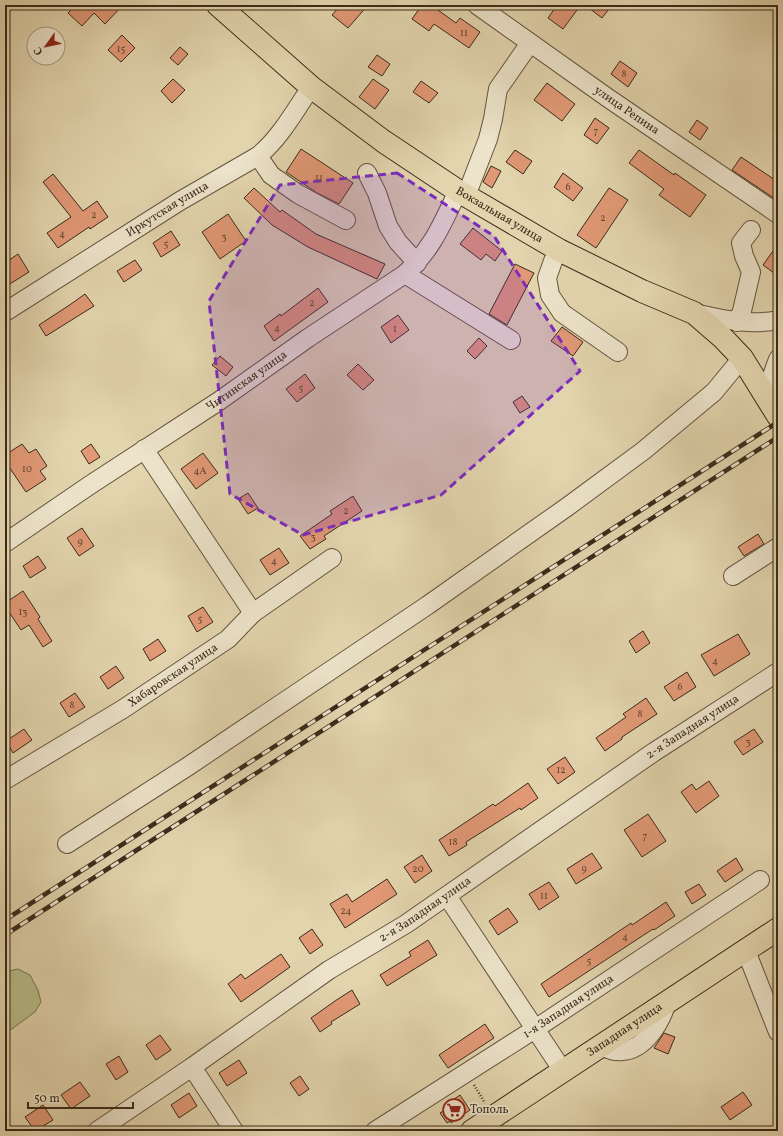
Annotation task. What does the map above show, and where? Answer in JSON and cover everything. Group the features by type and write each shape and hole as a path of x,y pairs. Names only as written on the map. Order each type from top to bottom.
{"main road":[{"name":"Вокзальная улица","path":"218,5 311,87 377,137 462,194 559,250 642,291 694,313 723,338 742,358 778,416"},
{"name":"Западная улица","path":"472,1131 778,929"}],"street":[{"name":"улица Репина","path":"477,5 615,103 778,214"},
{"name":"Читинская улица","path":"5,543 144,449 219,401 411,268 435,239 462,194 488,139 498,89 530,43"},
{"name":"Иркутская улица","path":"5,311 180,201 258,156 277,136 311,87"},
{"path":"258,156 271,175 276,179 298,194 346,220"},
{"path":"367,173 388,226 411,268 511,340"},
{"path":"736,322 742,311 752,272 744,256 741,243 751,230"},
{"path":"559,250 547,278 550,295 562,313 618,352"},
{"path":"694,313 736,322 767,323 778,320"},
{"path":"68,844 194,762 408,618 567,507 643,451 714,392 742,358"},
{"path":"765,396 778,359"},
{"path":"144,449 253,613"},
{"path":"733,576 778,547"},
{"name":"Хабаровская улица","path":"5,780 123,709 228,639 253,613 332,558"},
{"name":"2-я Западная улица","path":"97,1131 192,1067 329,970 406,924 654,752 778,672"},
{"name":"1-я Западная улица","path":"375,1131 535,1029 760,880"},
{"path":"447,896 563,1071"},
{"path":"746,951 778,1032"},
{"path":"192,1067 234,1131"}],"path":[{"path":"466,1073 494,1116"}],"highlighted area":[{"path":"397,173 494,236 580,371 441,495 303,535 230,494 209,301 280,185"}],"green space":[{"path":"18,969 30,975 38,990 41,1002 35,1012 5,1034 5,972"}],"building":[{"path":"76,5 123,5 105,24 94,13 82,26 68,13"},
{"path":"341,5 368,5 348,28 332,15"},
{"path":"422,5 431,5 456,23 460,18 480,32 469,48 434,24 429,31 412,19"},
{"path":"557,5 570,5 577,10 563,29 548,18"},
{"path":"585,5 612,5 602,18"},
{"path":"122,35 135,48 121,62 108,50"},
{"path":"180,47 188,54 178,65 170,58"},
{"path":"377,55 390,64 382,76 368,67"},
{"path":"620,61 637,73 628,87 611,74"},
{"path":"173,79 185,90 172,103 161,91"},
{"path":"373,79 389,90 375,109 359,97"},
{"path":"421,81 438,93 429,103 413,92"},
{"path":"547,83 575,104 562,121 534,100"},
{"path":"595,118 609,128 597,144 584,135"},
{"path":"697,120 708,128 700,140 689,132"},
{"path":"301,149 353,183 339,204 317,193 286,172"},
{"path":"515,150 532,161 523,174 506,162"},
{"path":"639,150 674,175 675,173 706,195 690,217 659,195 664,189 629,163"},
{"path":"741,157 778,182 778,195 775,199 732,170"},
{"path":"491,166 501,171 492,188 483,182"},
{"path":"563,173 583,188 573,201 554,187"},
{"path":"53,174 83,211 97,201 108,217 90,229 89,227 58,248 47,233 71,217 43,182"},
{"path":"254,188 280,212 282,210 316,234 385,264 377,279 308,247 272,225 244,198"},
{"path":"609,188 628,200 596,248 577,235"},
{"path":"228,214 246,241 220,259 202,232"},
{"path":"473,228 502,251 495,261 486,254 481,260 460,244"},
{"path":"171,231 180,245 161,257 153,243"},
{"path":"778,244 778,276 763,265"},
{"path":"18,254 29,272 5,287 5,263"},
{"path":"135,260 142,270 124,282 117,271"},
{"path":"515,264 534,273 507,325 489,314"},
{"path":"318,288 328,302 274,341 264,326 280,314 281,316"},
{"path":"85,294 94,306 46,336 39,325"},
{"path":"398,315 409,330 391,343 381,327"},
{"path":"562,327 583,342 573,356 551,341"},
{"path":"479,338 487,346 475,359 467,351"},
{"path":"220,356 233,367 226,376 212,365"},
{"path":"358,364 374,380 363,390 347,375"},
{"path":"305,374 315,388 297,402 286,389"},
{"path":"522,396 530,407 520,413 513,402"},
{"path":"22,444 29,453 36,449 47,466 40,471 46,479 26,492 5,461 5,455"},
{"path":"91,444 100,457 89,464 81,451"},
{"path":"203,453 218,473 196,489 181,469"},
{"path":"248,493 258,508 248,514 238,499"},
{"path":"353,496 362,511 324,536 326,539 310,549 300,536 332,514 330,511"},
{"path":"82,528 94,546 79,556 67,538"},
{"path":"758,534 764,544 744,556 738,547"},
{"path":"279,548 289,563 270,575 260,560"},
{"path":"38,556 46,568 30,578 23,566"},
{"path":"23,591 40,617 38,619 52,641 43,647 29,625 21,630 5,606 5,603"},
{"path":"203,607 213,622 197,632 188,616"},
{"path":"643,631 650,643 636,653 629,641"},
{"path":"738,634 750,654 714,676 701,655"},
{"path":"158,639 166,651 150,661 143,649"},
{"path":"116,666 124,678 108,689 100,677"},
{"path":"687,672 696,687 674,701 664,687"},
{"path":"75,693 85,707 69,717 60,703"},
{"path":"646,698 657,714 622,737 622,739 605,751 596,738 626,717 623,714"},
{"path":"24,729 32,740 13,753 6,741"},
{"path":"754,729 763,742 743,755 734,742"},
{"path":"565,757 575,772 558,784 547,769"},
{"path":"709,781 719,796 696,813 681,792 692,784 696,790"},
{"path":"528,783 538,798 521,810 520,808 466,842 467,845 449,856 439,840 493,804 495,806"},
{"path":"648,814 666,841 642,857 624,830"},
{"path":"592,853 602,868 576,884 567,869"},
{"path":"422,855 432,871 415,883 404,867"},
{"path":"736,858 743,870 725,882 717,871"},
{"path":"387,879 397,894 345,928 330,904 347,894 352,902"},
{"path":"549,882 559,897 539,910 529,894"},
{"path":"699,884 706,895 692,904 685,892"},
{"path":"666,902 675,916 549,997 541,984 631,923 632,925"},
{"path":"508,908 518,922 498,935 489,921"},
{"path":"312,929 323,945 310,954 299,938"},
{"path":"428,940 437,955 387,986 380,975 411,956 409,952"},
{"path":"281,954 290,967 241,1002 228,984 241,974 245,979"},
{"path":"352,990 360,1004 331,1022 332,1024 320,1032 311,1018"},
{"path":"485,1024 494,1038 448,1068 439,1055"},
{"path":"664,1033 675,1037 668,1054 654,1048"},
{"path":"160,1035 171,1050 156,1060 146,1045"},
{"path":"119,1056 128,1072 116,1080 106,1064"},
{"path":"239,1060 247,1073 227,1086 219,1073"},
{"path":"300,1076 309,1089 299,1096 290,1083"},
{"path":"80,1082 90,1096 71,1109 61,1095"},
{"path":"743,1092 752,1105 730,1120 721,1107"},
{"path":"189,1093 197,1106 179,1118 171,1105"},
{"path":"460,1095 470,1110 451,1123 450,1121 447,1123 440,1113 450,1107 447,1104"},
{"path":"43,1105 53,1120 35,1131 25,1117"}],"railway":[{"path":"5,920 778,422"},
{"path":"5,935 778,437"}],"place":[{"name":"Тополь","path":"454,1110"}]}
